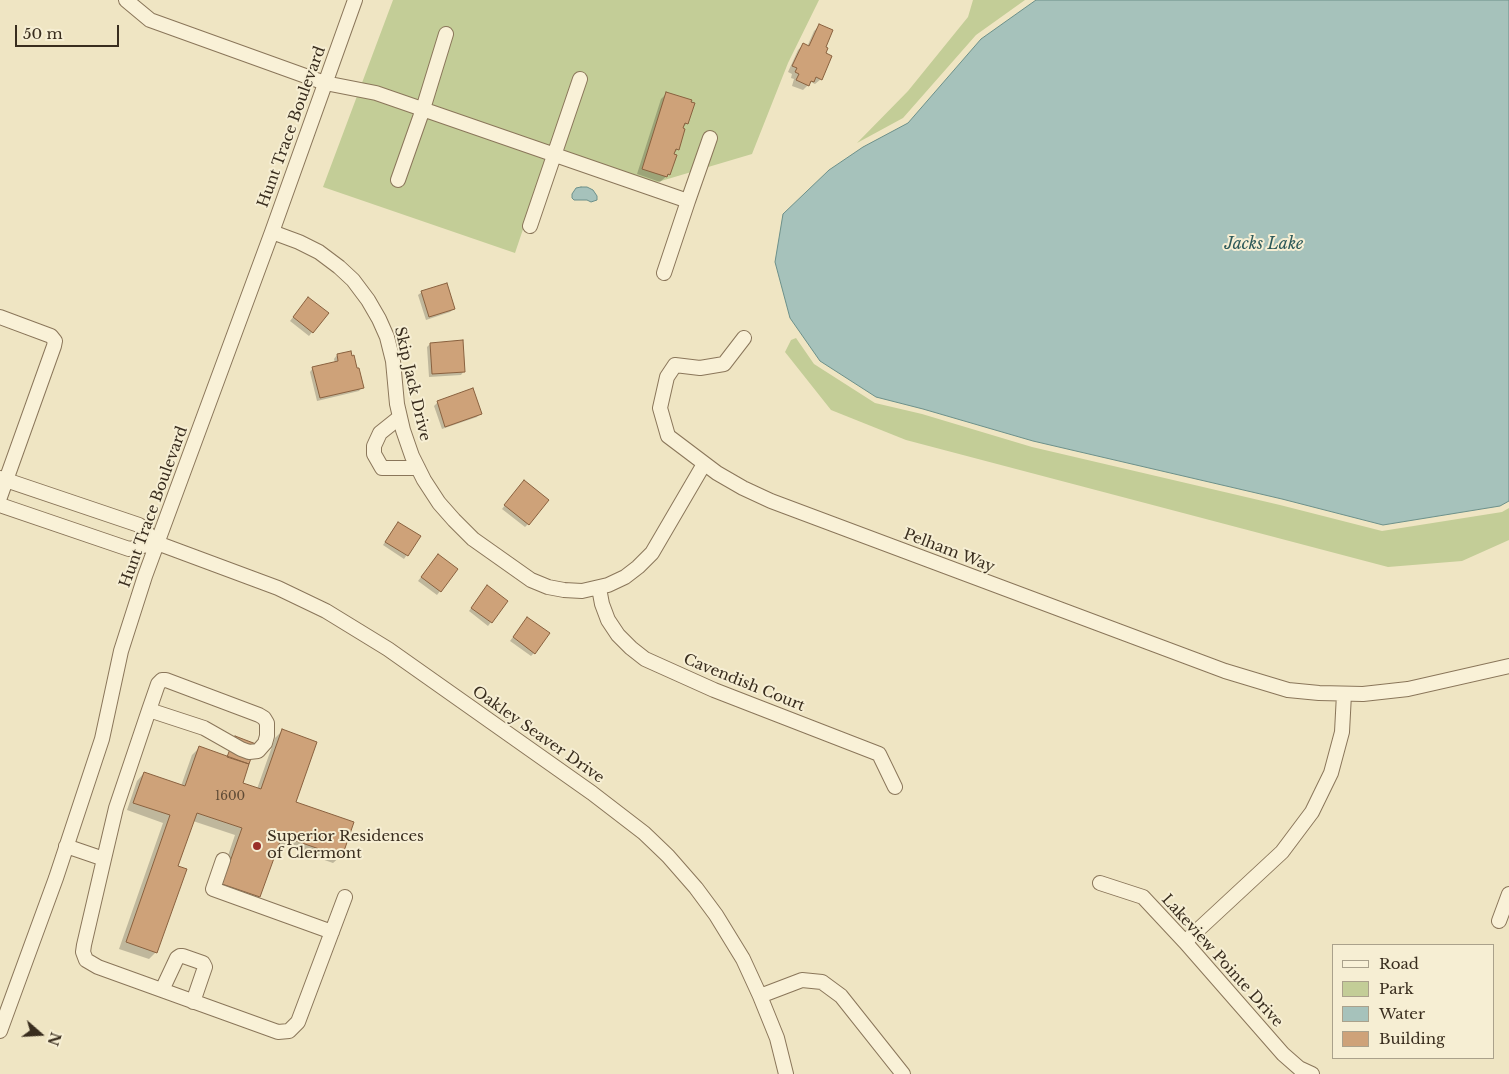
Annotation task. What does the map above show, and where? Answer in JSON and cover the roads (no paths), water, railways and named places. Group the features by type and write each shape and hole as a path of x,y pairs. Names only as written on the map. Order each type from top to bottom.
{"street":[{"path":"126,0 150,20 325,83 376,93 688,201"},
{"name":"Hunt Trace Boulevard","path":"0,1031 102,739 121,651 145,576 355,0"},
{"path":"398,180 446,34"},
{"path":"530,226 580,78"},
{"path":"664,272 710,138"},
{"name":"Skip Jack Drive","path":"272,232 319,252 353,280 368,300 379,319 386,337 393,361 397,404 403,430 412,456 424,480 439,503 473,539 531,580 548,587 582,591 599,588 625,577 652,553 704,464"},
{"path":"0,317 51,336 55,340 3,479 0,497"},
{"name":"Pelham Way","path":"744,338 724,364 700,368 675,365 666,378 660,408 668,436 704,464 743,488 771,501 1225,671 1288,690 1318,694 1363,694 1408,689 1509,666"},
{"path":"400,417 380,433 374,446 374,454 382,468 418,468"},
{"name":"Oakley Seaver Drive","path":"3,479 139,525 157,543 278,588 326,611 388,649 592,793 644,833 668,856 696,888 716,915 743,959 760,996 777,1038 786,1074"},
{"path":"0,505 129,549 157,543"},
{"name":"Cavendish Court","path":"599,588 608,620 618,635 646,659 714,690 879,754 895,787"},
{"path":"149,710 204,728 249,752 258,751 262,748 267,736 267,723 259,715 166,680 162,680 158,684 149,710 116,808 84,944 86,960 98,967 278,1032 289,1031 298,1022 345,897"},
{"path":"1185,942 1282,852 1312,812 1330,773 1340,741 1344,694"},
{"path":"66,846 104,859"},
{"path":"223,860 213,889 332,932"},
{"name":"Lakeview Pointe Drive","path":"1100,883 1143,897 1283,1054 1299,1068 1312,1074"},
{"path":"1500,921 1509,894"},
{"path":"162,990 177,958 180,956 203,963 205,967 193,1002"},
{"path":"760,996 802,980 822,982 841,996 903,1074"}],"water":[{"name":"Jacks Lake","path":"1036,0 1509,0 1509,501 1500,506 1383,525 1282,499 1033,441 876,397 820,361 790,318 775,262 783,214 829,170 863,147 908,123 981,39"},
{"path":"581,187 593,190 597,200 591,202 587,200 574,200 572,194 576,188"}],"place":[{"name":"Superior Residences of Clermont","path":"257,846"}]}
